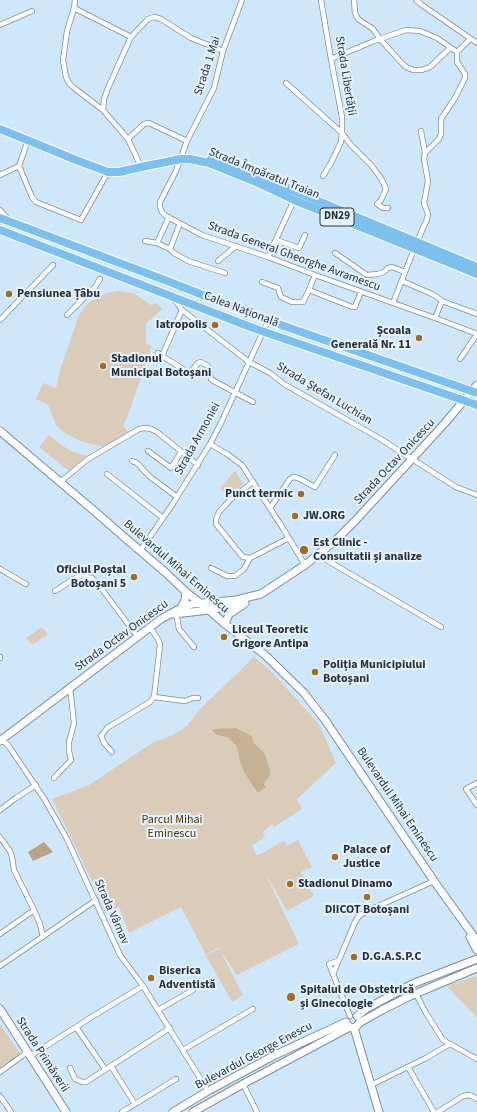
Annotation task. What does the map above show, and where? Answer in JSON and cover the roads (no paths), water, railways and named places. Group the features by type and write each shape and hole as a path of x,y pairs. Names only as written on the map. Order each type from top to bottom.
{"main road":[{"name":"Strada Împăratul Traian","path":"0,129 108,172 119,172 190,159 209,163 294,200 416,246 477,267"},
{"name":"Strada Împăratul Traian","path":"198,161 207,158 227,163 477,274"},
{"name":"Calea Națională","path":"0,218 268,320 476,390"},
{"name":"Calea Națională","path":"0,230 264,332 477,405"},
{"name":"Strada Octav Onicescu","path":"0,740 161,619 179,610 201,603 236,600 261,594 305,565 336,540 355,521 413,460 464,401 476,390"},
{"name":"Bulevardul Mihai Eminescu","path":"0,431 165,572 186,592 265,655 309,699 346,750 434,881 477,940"},
{"path":"186,592 185,600 179,610 194,612 247,602"},
{"path":"225,624 230,614 261,594"},
{"name":"Bulevardul Mihai Eminescu","path":"465,925 477,950"},
{"name":"Bulevardul George Enescu","path":"193,1112 352,1022 366,1009 412,984 477,959"},
{"name":"Bulevardul George Enescu","path":"173,1112 208,1091 294,1045 382,1010 477,968"},
{"name":"Strada Primăverii","path":"0,1009 66,1112"},
{"path":"352,1022 378,1112"}],"street":[{"path":"76,0 68,31 63,60 66,77 69,84 103,110 128,139 141,167"},
{"name":"Strada 1 Mai","path":"181,160 187,141 214,88 223,51 242,0"},
{"name":"Strada Libertății","path":"322,0 342,117 341,142 322,176"},
{"path":"354,0 355,13 358,19 374,28 380,39 406,67 413,70 422,70 430,67 450,48"},
{"path":"416,0 477,43"},
{"path":"74,8 131,37"},
{"path":"0,25 32,11"},
{"path":"103,110 104,99 108,88 131,37 148,19 154,17 162,19 191,38 223,51"},
{"path":"331,59 406,30 420,31 437,38 457,52"},
{"path":"425,153 439,139 441,134 441,119 455,98 465,78 465,74 457,62 457,52 470,39"},
{"path":"286,83 342,133 351,145 372,166 382,180 386,189 381,200 377,204 383,208 388,208"},
{"path":"128,139 144,124 150,123 187,141"},
{"path":"393,303 428,214 424,203 428,181 421,131"},
{"path":"28,140 19,166 32,197 36,202 81,220 108,172"},
{"path":"157,244 169,218 162,212 160,202 181,160"},
{"path":"0,175 19,166"},
{"path":"268,257 294,200"},
{"path":"0,210 10,221"},
{"name":"Strada General Gheorghe Avramescu","path":"169,218 202,235 268,257 477,334"},
{"path":"170,249 180,223"},
{"path":"276,240 299,248 305,235"},
{"path":"145,241 170,249 188,261 225,273"},
{"path":"218,261 236,246"},
{"path":"335,253 367,275 378,274 392,267 405,272"},
{"path":"0,320 53,265"},
{"path":"262,282 278,288 281,297 292,302 303,302 315,275"},
{"path":"68,315 100,280"},
{"path":"402,281 432,294 442,301 477,314"},
{"path":"309,290 352,307 355,307 361,292"},
{"name":"Strada Ștefan Luchian","path":"171,296 182,310 248,362 270,373 284,384 379,438 456,486 477,495"},
{"path":"435,318 442,301"},
{"path":"182,310 160,355 183,369 187,374 189,374 198,363 201,362 208,366 211,379 253,402"},
{"name":"Strada Armoniei","path":"140,551 177,497 210,444 248,362 264,332 268,320"},
{"path":"460,359 477,334"},
{"path":"60,482 88,459 139,429 145,428 157,432 198,464"},
{"path":"210,444 242,465 305,565"},
{"path":"148,451 171,468 181,452"},
{"path":"270,508 293,477 298,478 315,488 335,455"},
{"path":"132,461 137,463 149,476 177,497"},
{"path":"107,474 163,518"},
{"path":"250,558 243,557 236,550 216,524 216,519 219,512 231,499 253,482"},
{"path":"211,568 227,576 235,576 244,569 250,558 289,538"},
{"path":"318,555 441,627"},
{"path":"0,569 26,584"},
{"path":"55,591 77,577 82,576 92,578 137,636"},
{"path":"179,610 177,618 179,629 194,647"},
{"path":"112,752 104,743 101,736 107,728 150,702 154,697 160,644 150,627"},
{"path":"54,778 71,760 69,742 74,723 70,687"},
{"path":"154,697 185,701 192,698 198,698"},
{"name":"Strada Vârnav","path":"0,740 6,743 36,785 67,839 120,955 143,986 208,1091"},
{"path":"477,783 466,789 477,805"},
{"path":"0,810 36,785"},
{"path":"0,837 10,852 14,870 34,910 40,924 43,937"},
{"path":"352,1022 333,974 355,922 359,916 365,912 434,881"},
{"path":"0,966 96,900"},
{"path":"0,934 34,910"},
{"path":"0,1072 22,1056 62,1036 143,986"},
{"path":"158,1010 193,990"},
{"path":"416,994 443,1040 477,1059"},
{"path":"183,1050 253,1009"},
{"path":"76,1027 105,1069"},
{"path":"70,1068 75,1079 86,1082 170,1028"},
{"path":"371,1085 450,1044"},
{"path":"111,1066 135,1104"},
{"path":"408,1067 434,1112"},
{"path":"122,1112 176,1079"},
{"path":"243,1084 257,1112"},
{"path":"0,1096 10,1112"},
{"path":"438,1112 463,1096 470,1096 477,1099"}],"place":[{"name":"Pensiunea Țâbu","path":"9,294"},
{"name":"Iatropolis","path":"215,325"},
{"name":"Școala Generală Nr. 11","path":"419,338"},
{"name":"Stadionul Municipal Botoșani","path":"103,366"},
{"name":"Punct termic","path":"301,494"},
{"name":"JW.ORG","path":"295,516"},
{"name":"Est Clinic - Consultatii și analize","path":"304,550"},
{"name":"Oficiul Poștal Botoșani 5","path":"134,577"},
{"name":"Liceul Teoretic Grigore Antipa","path":"224,637"},
{"name":"Poliția Municipiului Botoșani","path":"315,672"},
{"name":"Palace of Justice","path":"335,857"},
{"name":"Stadionul Dinamo","path":"290,884"},
{"name":"DIICOT Botoșani","path":"367,897"},
{"name":"D.G.A.S.P.C","path":"354,957"},
{"name":"Biserica Adventistă","path":"151,978"},
{"name":"Spitalul de Obstetrică și Ginecologie","path":"291,997"}],"park label":[{"name":"Parcul Mihai Eminescu","path":"172,827"}]}
